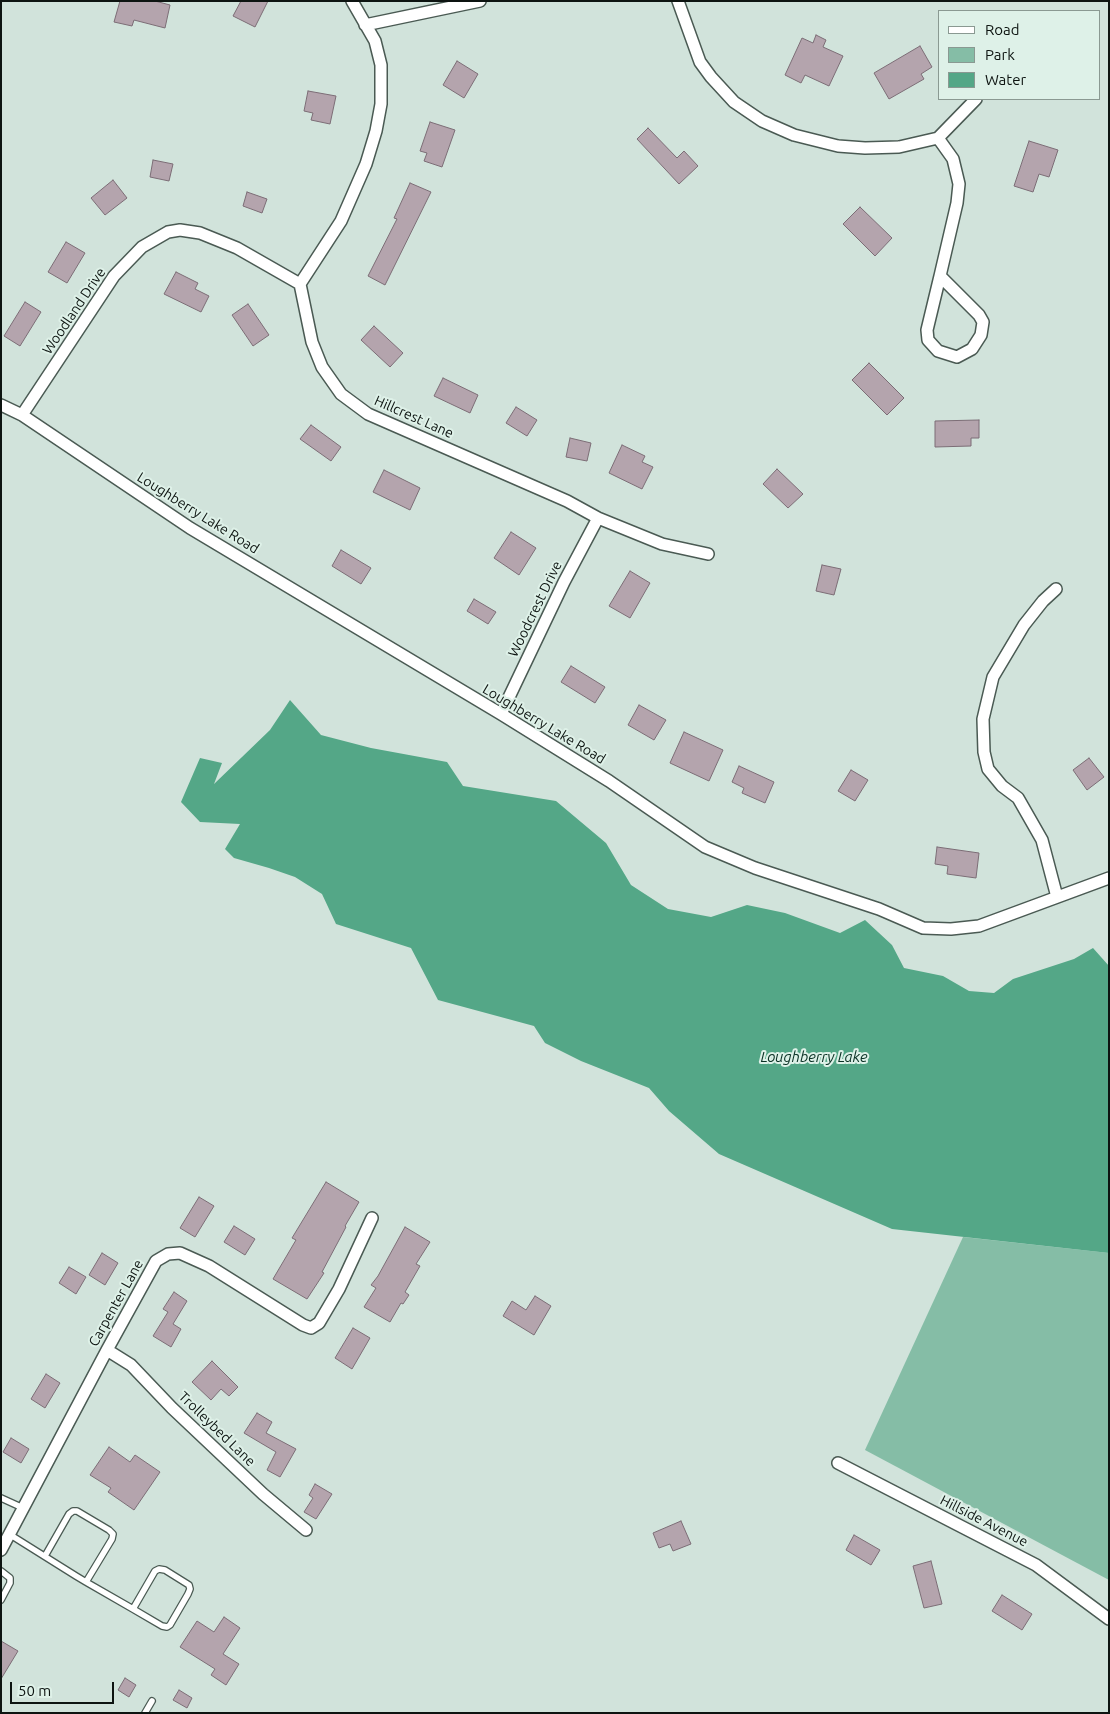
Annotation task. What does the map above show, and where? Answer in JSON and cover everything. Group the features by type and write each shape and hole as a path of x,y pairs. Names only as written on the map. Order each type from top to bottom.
{"street":[{"path":"300,284 341,221 366,164 382,104 381,65 375,41 352,1"},
{"path":"365,25 480,1"},
{"path":"678,1 700,62 711,77 734,102 762,121 794,135 838,146 865,148 898,147 938,138 975,100"},
{"path":"938,138 953,159 959,184 957,203 927,330 928,340 938,351 957,357 972,349 982,335 983,322 979,315 940,276"},
{"name":"Woodland Drive","path":"22,415 114,276 142,247 168,232 180,230 200,233 237,248 300,284"},
{"name":"Hillcrest Lane","path":"300,284 312,342 322,367 341,394 368,414 567,501 598,518 662,544 708,554"},
{"name":"Loughberry Lake Road","path":"1,406 22,415 190,528 501,714 610,782 705,847 755,868 880,909 923,928 951,929 979,926 1109,878"},
{"name":"Woodcrest Drive","path":"501,714 564,582 598,518"},
{"path":"1056,589 1043,601 1024,625 998,669 993,678 983,719 984,752 988,768 1002,786 1018,798 1042,840 1057,897"},
{"name":"Carpenter Lane","path":"1,1550 156,1261 168,1254 180,1253 209,1266 303,1325 311,1328 319,1323 339,1289 372,1218"},
{"name":"Trolleybed Lane","path":"107,1350 131,1365 172,1408 263,1494 306,1530"},
{"name":"Hillside Avenue","path":"838,1463 1036,1566 1109,1619"}],"lane":[{"path":"1,1498 23,1508"},
{"path":"45,1556 69,1514 73,1511 77,1511 109,1530 113,1534 112,1539 86,1582"},
{"path":"10,1534 86,1582 162,1626 167,1626 188,1594 189,1585 165,1570 159,1569 155,1571 133,1609"},
{"path":"1,1571 10,1578 10,1583 1,1600"},
{"path":"145,1713 152,1701"}],"green space":[{"path":"963,1237 1109,1253 1109,1580 865,1450"}],"water":[{"name":"Loughberry Lake","path":"290,700 321,735 371,748 447,762 463,786 556,801 606,843 631,885 668,909 711,917 747,905 785,913 840,933 865,920 892,945 904,968 943,976 969,991 994,993 1013,979 1074,959 1093,948 1109,966 1109,1253 892,1229 719,1154 669,1111 649,1088 581,1061 545,1043 534,1026 438,1000 411,948 336,924 322,894 295,877 234,858 225,849 240,824 200,822 181,802 200,758 222,763 214,784 270,730"}],"building":[{"path":"120,1 155,1 170,5 165,28 134,20 132,26 114,22"},
{"path":"241,1 268,1 255,27 233,16"},
{"path":"816,35 826,40 823,47 843,56 829,86 805,75 801,83 785,75 802,38 813,43"},
{"path":"920,46 932,67 921,74 924,79 889,99 874,73"},
{"path":"457,61 478,74 464,98 443,85"},
{"path":"308,91 336,96 330,124 311,120 313,113 304,111"},
{"path":"430,122 455,130 442,167 424,161 427,153 420,151"},
{"path":"648,128 677,158 684,151 698,166 679,184 637,139"},
{"path":"1029,141 1058,150 1049,177 1039,174 1033,192 1014,186"},
{"path":"153,160 173,164 169,181 150,177"},
{"path":"113,180 127,198 105,215 91,198"},
{"path":"410,183 431,192 385,285 368,276 397,219 394,218"},
{"path":"247,192 267,199 262,213 243,206"},
{"path":"860,207 892,238 875,256 843,224"},
{"path":"66,242 85,253 67,283 48,272"},
{"path":"176,272 198,283 195,289 209,296 201,312 164,294"},
{"path":"25,302 41,312 20,346 4,336"},
{"path":"248,304 269,335 253,346 232,315"},
{"path":"374,326 403,353 390,367 361,340"},
{"path":"869,363 904,398 887,415 852,380"},
{"path":"443,378 478,395 470,413 434,396"},
{"path":"516,407 537,420 527,436 506,423"},
{"path":"979,420 979,438 971,438 971,446 935,447 935,421"},
{"path":"311,425 341,447 331,461 300,439"},
{"path":"570,438 591,443 587,461 566,457"},
{"path":"622,445 645,456 642,462 653,467 642,489 609,473"},
{"path":"777,469 803,494 788,508 763,484"},
{"path":"384,470 420,488 410,510 373,492"},
{"path":"511,532 536,548 519,575 494,558"},
{"path":"341,550 371,568 361,584 332,566"},
{"path":"822,565 841,569 834,595 816,591"},
{"path":"630,571 650,583 630,618 609,606"},
{"path":"474,599 496,612 488,624 467,611"},
{"path":"571,666 605,687 595,703 561,682"},
{"path":"639,705 666,720 654,740 628,725"},
{"path":"684,732 723,750 709,781 670,763"},
{"path":"1089,758 1104,777 1087,790 1073,770"},
{"path":"739,766 774,782 765,803 742,793 744,788 732,782"},
{"path":"851,770 868,780 855,801 838,791"},
{"path":"937,847 979,853 976,878 947,874 948,866 935,864"},
{"path":"326,1182 359,1202 322,1272 324,1273 307,1299 273,1279 296,1240 292,1238"},
{"path":"199,1197 214,1206 195,1237 180,1228"},
{"path":"234,1226 255,1239 245,1255 224,1242"},
{"path":"405,1227 430,1242 416,1264 420,1266 405,1292 409,1295 403,1304 401,1303 390,1322 364,1307 376,1288 371,1285"},
{"path":"102,1253 118,1263 105,1285 89,1275"},
{"path":"69,1267 86,1277 76,1294 59,1283"},
{"path":"174,1292 187,1301 173,1324 181,1329 171,1347 153,1336 168,1312 163,1309"},
{"path":"535,1296 551,1306 534,1335 503,1316 512,1301 526,1310"},
{"path":"353,1328 370,1338 352,1369 335,1358"},
{"path":"212,1361 238,1387 229,1396 221,1389 211,1400 192,1382"},
{"path":"46,1374 60,1383 45,1408 31,1399"},
{"path":"257,1413 272,1422 266,1433 296,1449 280,1477 267,1470 276,1452 244,1433"},
{"path":"11,1438 29,1449 21,1463 3,1452"},
{"path":"109,1447 130,1462 135,1455 160,1472 134,1510 108,1492 111,1488 90,1475"},
{"path":"315,1484 332,1494 316,1519 304,1512 313,1498 309,1495"},
{"path":"681,1521 691,1544 673,1551 670,1544 659,1548 653,1533"},
{"path":"854,1535 880,1550 871,1565 846,1550"},
{"path":"931,1561 942,1604 924,1608 913,1566"},
{"path":"1002,1595 1032,1614 1022,1630 992,1611"},
{"path":"224,1617 240,1628 223,1654 239,1664 226,1685 211,1675 215,1669 180,1647 197,1621 214,1632"},
{"path":"1,1641 18,1651 1,1679"},
{"path":"125,1678 136,1685 129,1697 118,1690"},
{"path":"179,1690 192,1698 187,1708 173,1700"}]}
